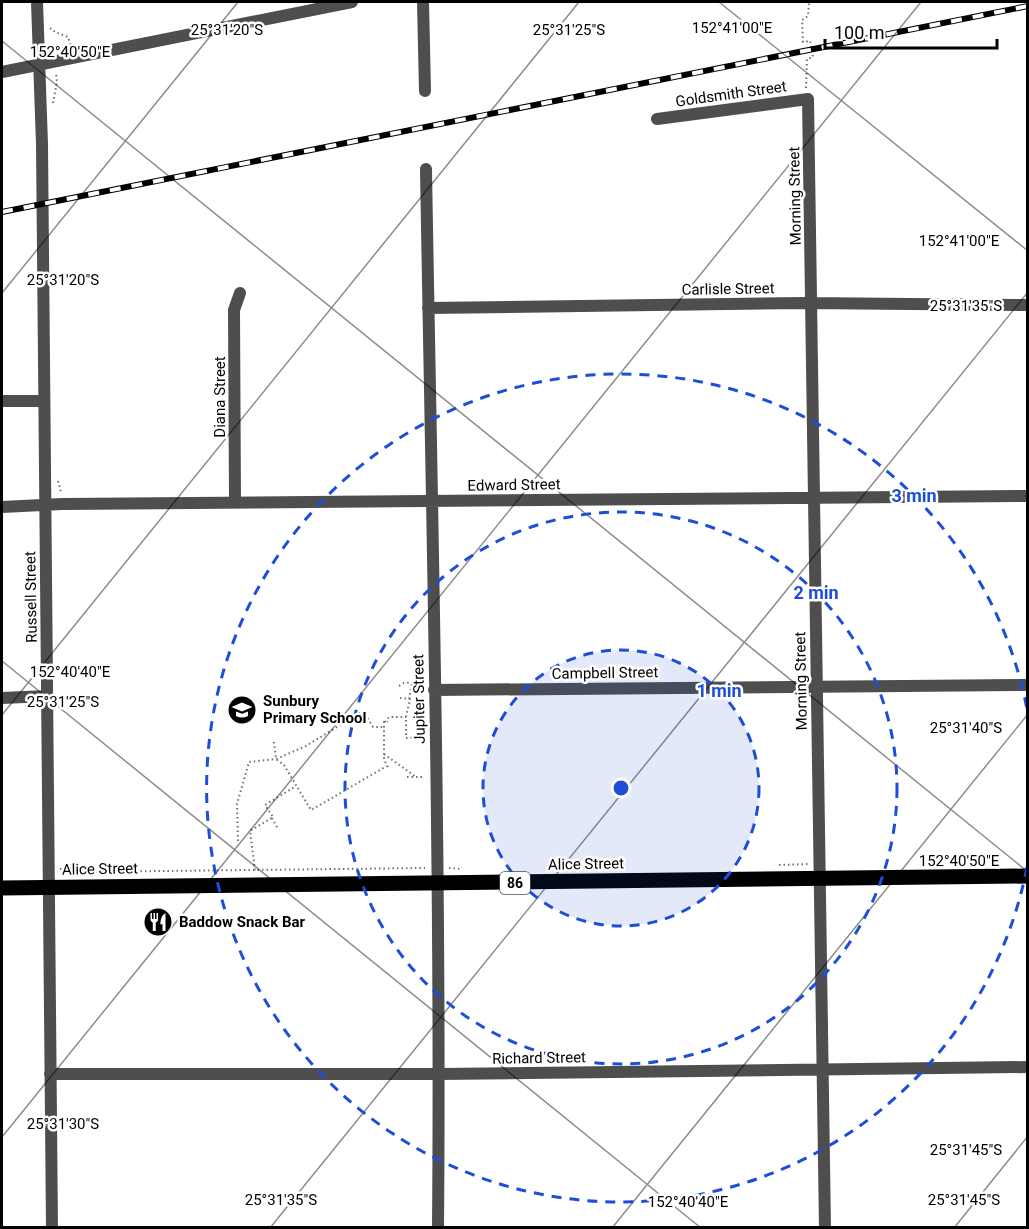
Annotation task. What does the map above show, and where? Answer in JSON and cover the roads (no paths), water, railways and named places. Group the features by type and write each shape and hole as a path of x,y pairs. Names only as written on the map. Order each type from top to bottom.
{"main road":[{"name":"Alice Street","path":"2,888 1028,876"}],"street":[{"name":"Russell Street","path":"37,2 43,227 52,1227"},
{"path":"2,72 352,2"},
{"path":"423,2 425,91"},
{"name":"Goldsmith Street","path":"657,119 807,94"},
{"name":"Morning Street","path":"807,94 825,1227"},
{"name":"Jupiter Street","path":"426,169 437,884 438,1227"},
{"name":"Diana Street","path":"235,502 234,310 240,293"},
{"name":"Carlisle Street","path":"428,308 812,303 1028,305"},
{"path":"2,401 44,401"},
{"name":"Edward Street","path":"2,507 235,502 1028,496"},
{"name":"Campbell Street","path":"434,690 1028,685"},
{"path":"2,698 47,696"},
{"name":"Richard Street","path":"51,1074 439,1074 1028,1067"}],"railway":[{"path":"2,212 1028,6"}],"place":[{"name":"Sunbury Primary School","path":"242,710"},
{"name":"Baddow Snack Bar","path":"158,922"}]}
